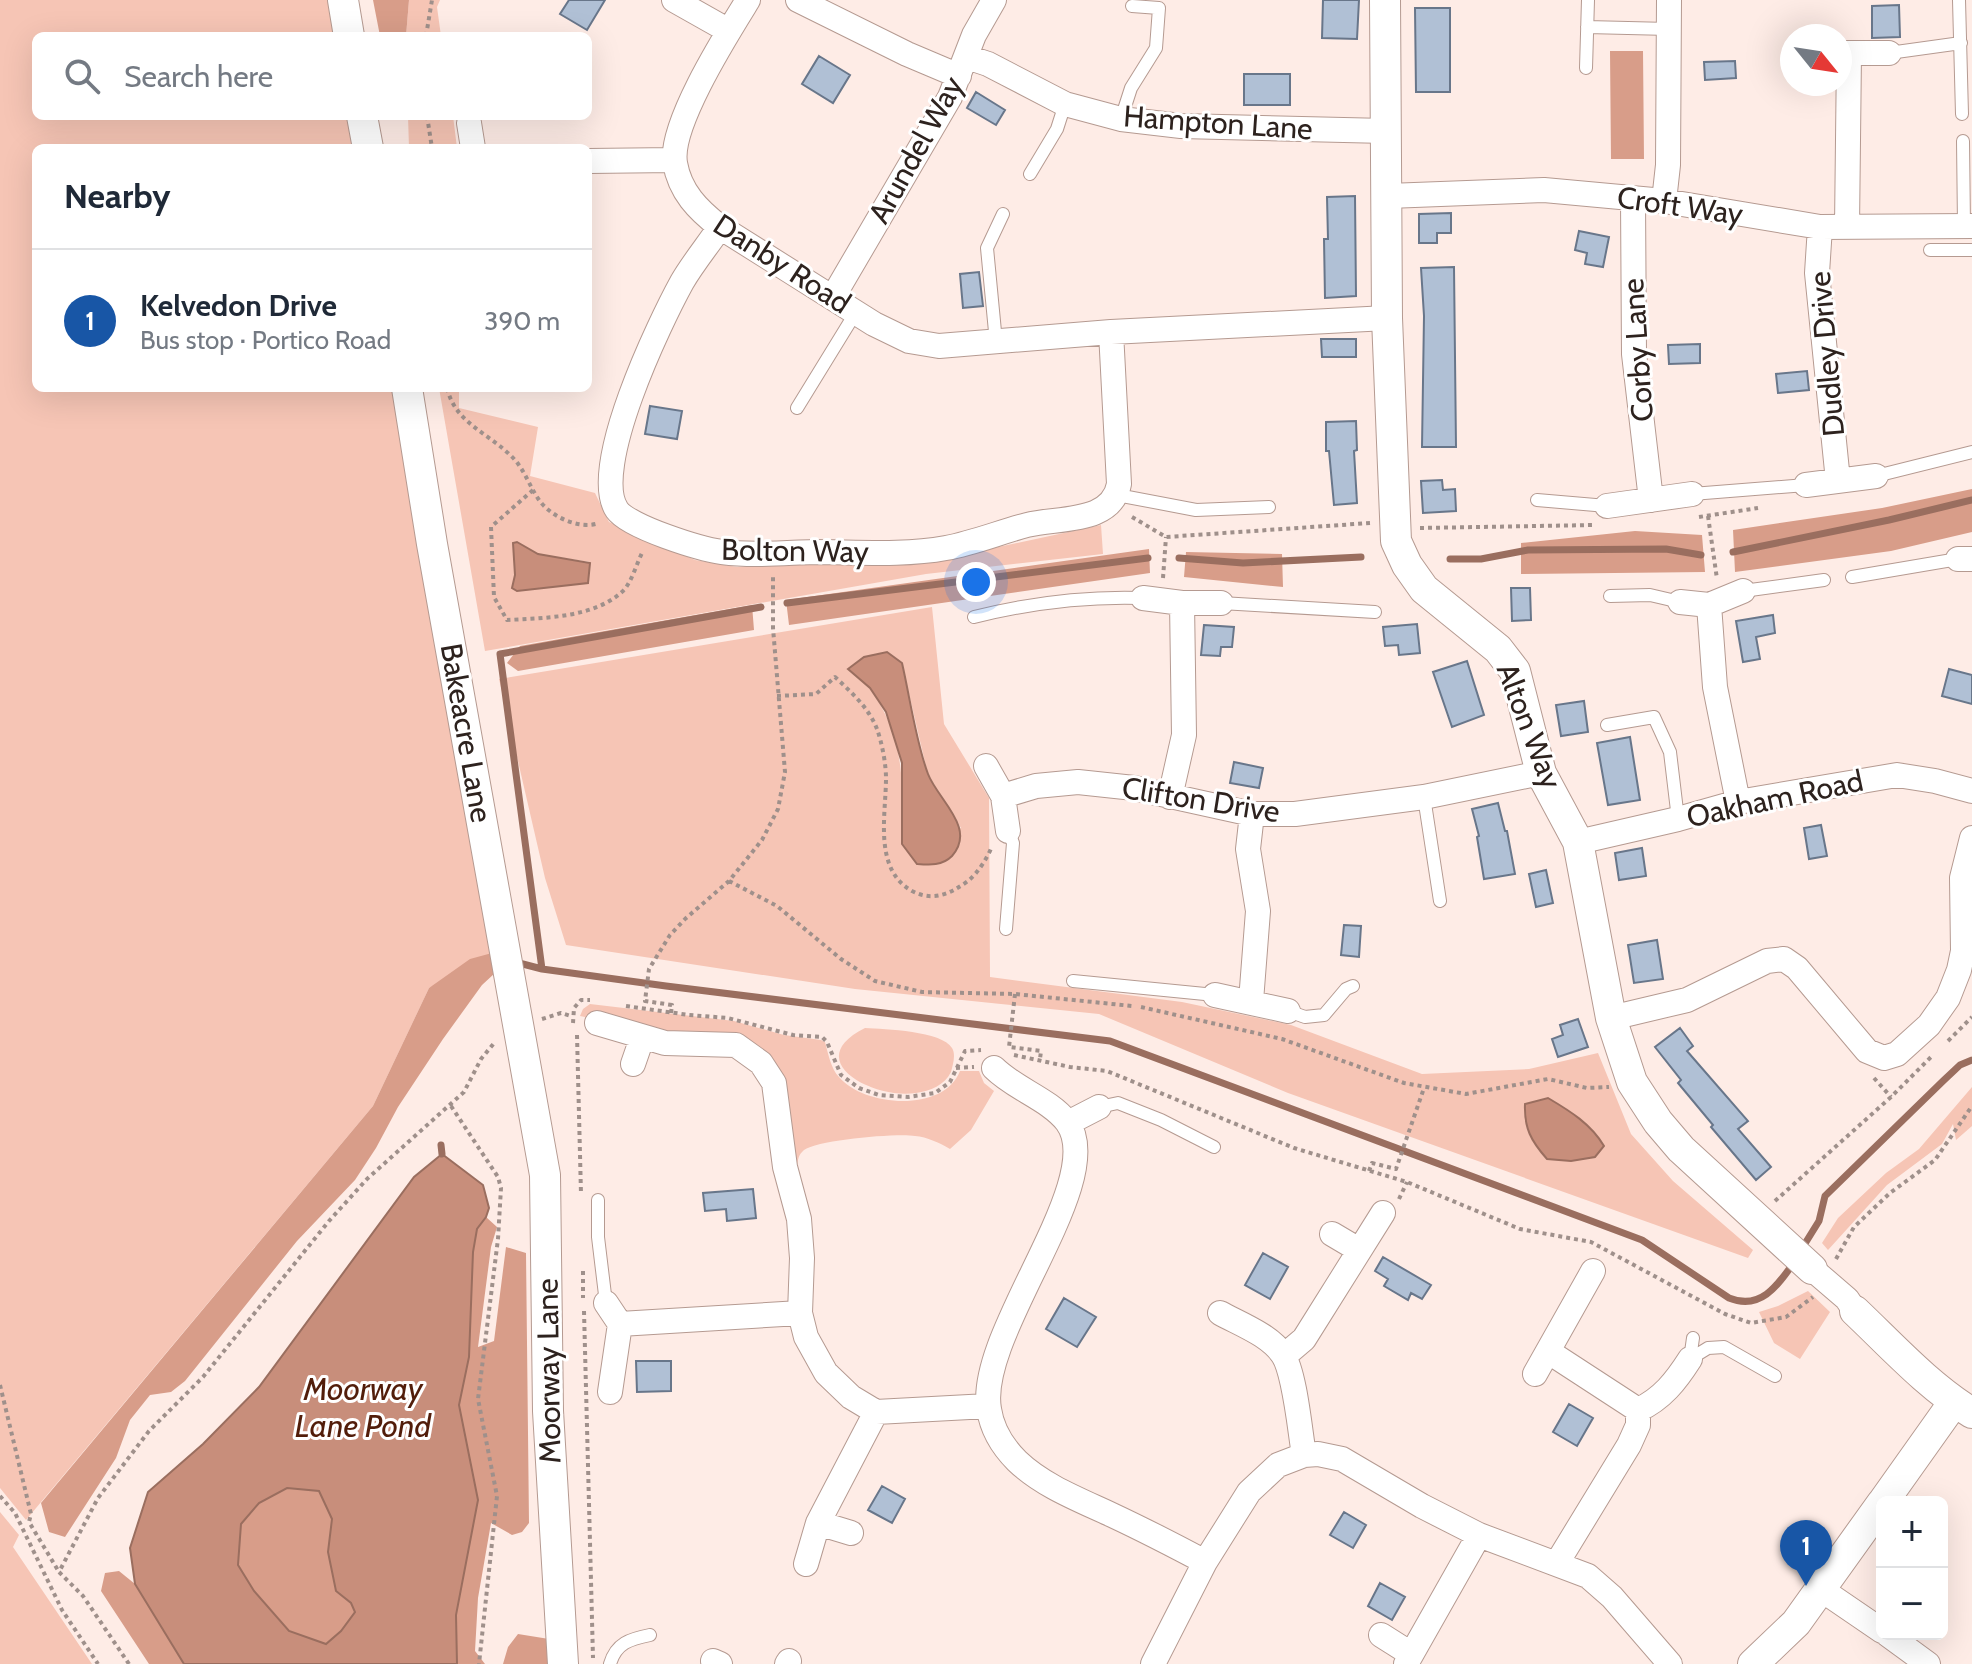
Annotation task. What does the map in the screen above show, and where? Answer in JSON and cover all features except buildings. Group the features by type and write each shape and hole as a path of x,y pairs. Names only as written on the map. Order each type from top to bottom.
{"street":[{"path":"343,0 348,32"},
{"path":"674,0 729,31"},
{"path":"592,161 674,160 690,103 748,0"},
{"name":"Hampton Lane","path":"798,0 907,54 963,66 988,64 1065,104 1121,119 1181,126 1386,131"},
{"name":"Arundel Way","path":"833,297 950,97 974,35 994,0"},
{"name":"Alton Way","path":"1385,0 1387,318 1396,541 1407,565 1424,589 1498,649 1515,671 1541,773 1578,842 1611,1018 1632,1082 1658,1122 1681,1149 1820,1274"},
{"path":"1664,201 1668,165 1669,0"},
{"path":"1852,53 1889,53"},
{"path":"1845,96 1847,227"},
{"path":"363,120 367,144"},
{"path":"469,123 472,144"},
{"name":"Danby Road","path":"674,160 683,188 698,210 720,227 874,324 909,341 939,346 1111,332 1387,318"},
{"name":"Croft Way","path":"1388,196 1544,190 1664,201 1820,227 1847,227 1930,239 1968,226"},
{"name":"Corby Lane","path":"1633,199 1634,354 1651,500"},
{"path":"617,511 610,478 621,424 649,347 684,279 720,227"},
{"name":"Dudley Drive","path":"1820,227 1817,273 1838,481"},
{"path":"1111,332 1119,462 1114,500"},
{"name":"Bakeacre Lane","path":"408,392 527,1079"},
{"name":"Dudley Drive","path":"1806,485 1876,476"},
{"path":"1607,506 1692,494"},
{"name":"Bolton Way","path":"617,511 653,531 694,548 738,554 945,549 1030,524 1094,514 1114,500"},
{"path":"1680,602 1714,603 1743,591"},
{"path":"1170,797 1184,735 1162,601 1221,603"},
{"path":"1714,603 1715,687 1738,802"},
{"path":"986,766 1003,796 1008,831"},
{"name":"Clifton Drive","path":"1003,796 1036,786 1078,782 1134,788 1252,814 1295,814 1424,797 1541,773"},
{"name":"Oakham Road","path":"1578,842 1738,802 1897,775 1972,791"},
{"path":"1251,1001 1258,911 1248,849 1252,814"},
{"path":"1611,1018 1687,1000 1767,961 1784,959 1797,968 1867,1051 1884,1058 1897,1054 1929,1025 1948,998 1959,970 1963,951 1962,878 1972,838"},
{"path":"1215,995 1288,1011"},
{"path":"597,1023 665,1043 736,1045 761,1063 774,1083 785,1167 799,1219 802,1258 800,1313 806,1337 826,1373 851,1397 876,1412 988,1406"},
{"path":"633,1064 642,1038"},
{"path":"994,1068 1009,1083 1053,1109 1068,1123 1077,1146 1071,1182 1062,1209 1007,1329 992,1374 988,1406 997,1437 1019,1462 1061,1491 1205,1562"},
{"name":"Moorway Lane","path":"527,1079 545,1175 548,1411 563,1664"},
{"path":"1068,1123 1099,1107"},
{"path":"1284,1356 1304,1339 1383,1213"},
{"path":"1332,1234 1359,1250"},
{"path":"1535,1374 1593,1271"},
{"path":"1820,1274 1847,1299 1855,1311 1963,1407 1888,1496"},
{"path":"606,1303 620,1324 610,1392"},
{"path":"620,1324 800,1313"},
{"path":"1220,1313 1267,1340 1284,1356 1292,1382 1304,1455"},
{"path":"1638,1410 1652,1404 1676,1381 1691,1348"},
{"path":"1549,1352 1638,1410"},
{"path":"1557,1563 1629,1445 1638,1425 1638,1410"},
{"path":"806,1564 818,1523 876,1412"},
{"path":"1153,1664 1205,1562 1249,1492 1278,1465 1304,1455 1329,1455 1342,1459 1479,1535 1588,1576 1612,1597 1670,1664"},
{"path":"1753,1664 1796,1623 1876,1512"},
{"path":"818,1523 851,1533"},
{"path":"1381,1635 1408,1659 1479,1535"},
{"path":"1822,1590 1876,1627"},
{"path":"1895,1640 1928,1664"}],"lane":[{"path":"1586,68 1588,0"},
{"path":"1959,0 1962,114"},
{"path":"1121,119 1131,88 1156,48 1159,8 1132,6"},
{"path":"1587,27 1669,29"},
{"path":"1889,53 1961,43"},
{"path":"1030,174 1057,129 1065,104"},
{"path":"1963,141 1968,226"},
{"path":"996,342 987,248 1003,214"},
{"path":"1930,239 1972,250"},
{"path":"797,408 856,312"},
{"name":"Dudley Drive","path":"1876,476 1972,452"},
{"name":"Dudley Drive","path":"1692,494 1806,485"},
{"path":"1114,500 1196,510 1269,507"},
{"path":"1537,500 1607,506"},
{"path":"1852,577 1965,559"},
{"path":"1743,591 1824,580"},
{"path":"1610,596 1650,595 1680,602"},
{"path":"974,617 1029,604 1099,596 1162,601"},
{"path":"1221,603 1375,612"},
{"path":"1607,725 1654,717 1670,752 1678,819"},
{"path":"1424,797 1440,901"},
{"path":"1006,929 1013,843 1008,831"},
{"path":"1073,981 1215,995"},
{"path":"1288,1011 1305,1017 1324,1015 1346,989 1353,986"},
{"path":"1099,1107 1118,1103 1161,1120 1214,1147"},
{"path":"598,1200 598,1237 606,1303"},
{"path":"1691,1348 1724,1347 1775,1376"},
{"path":"610,1664 619,1645 650,1635"}],"path":[{"path":"427,32 432,0"},
{"path":"428,120 431,144"},
{"path":"448,392 449,399 467,424 522,467 541,503 573,523 596,525 617,511"},
{"path":"533,490 491,527 494,597 507,620 553,617 590,610 625,590 653,531"},
{"path":"1114,500 1166,537 1393,521"},
{"path":"1708,516 1714,603"},
{"path":"1162,601 1166,537"},
{"path":"671,1013 672,1005 645,1001 649,969 677,927 729,881 762,840 778,809 785,772 773,628 774,553"},
{"path":"777,696 816,694 835,677 857,697 877,728 886,774 883,820 888,862 900,884 924,897 947,894 972,878 990,852 995,838 1008,831"},
{"path":"729,881 777,906 841,959 875,981 922,992 1015,994 1143,1007 1282,1039 1404,1083 1466,1094 1548,1079 1587,1088 1615,1087 1632,1082"},
{"path":"1015,994 1009,1047 1041,1051 1040,1060"},
{"path":"572,1016 579,1040 581,1196"},
{"path":"1766,1226 1972,1017"},
{"path":"59,1572 98,1498 149,1431 203,1377 329,1221 367,1179 464,1092 490,1045 519,1032"},
{"path":"1369,1171 1372,1163 1396,1169 1424,1088"},
{"path":"451,1106 498,1177 501,1188 498,1239 478,1399 497,1496 479,1664"},
{"path":"1820,1274 1854,1227 1890,1193 1935,1160 1972,1106"},
{"path":"583,1258 594,1664"},
{"path":"0,1385 31,1514 29,1522 59,1572 83,1596 129,1664"},
{"path":"0,1496 15,1513 62,1610 98,1664"}],"shaded area":[{"path":"0,0 341,0 346,32 32,32 32,120 362,120 365,144 32,144 32,392 408,392 505,950 429,988 373,1106 26,1520 0,1488"},
{"path":"373,0 409,0 406,32 379,32"},
{"path":"409,0 440,0 437,7 440,32 406,32"},
{"path":"1610,51 1643,51 1644,159 1611,159"},
{"path":"408,120 454,120 456,144 409,144"},
{"path":"440,392 459,392 459,408 538,427 530,476 595,493 609,522 695,560 737,567 942,559 1101,525 1103,554 926,574 485,651","holes":["538,554 590,562 588,582 517,591 512,588 515,575"]},
{"path":"1972,489 1972,532 1891,551 1735,572 1733,530 1882,508"},
{"path":"1635,531 1702,535 1705,572 1521,574 1521,543"},
{"path":"1149,549 1150,573 789,625 786,600"},
{"path":"1186,552 1282,554 1283,587 1184,577"},
{"path":"752,605 754,630 518,671 507,663 520,646"},
{"path":"932,607 944,724 989,798 990,977 1182,1002 1291,1025 1422,1074 1529,1069 1598,1053 1631,1134 1673,1181 1753,1250 1748,1258 1288,1093 1099,1014 855,989 566,945 545,878 499,679","holes":["902,664 928,775 961,828 902,844 900,763 891,727 870,688"]},
{"path":"492,953 495,973 482,985 443,1039 355,1180 297,1241 185,1381 171,1392 150,1395 130,1420 116,1458 65,1537 49,1532 41,1503 373,1106 429,988 470,959"},
{"path":"590,1004 734,1021 784,1035 821,1040 825,1042 839,1077 866,1095 884,1099 903,1101 938,1094 951,1085 960,1071 979,1071 984,1083 994,1091 971,1130 950,1149 915,1136 858,1138 812,1146 799,1156 794,1168 775,1065 665,1033 580,1016"},
{"path":"865,1028 925,1034 946,1042 954,1053 951,1072 936,1087 916,1093 899,1094 864,1084 850,1076 841,1065 839,1053 847,1041"},
{"path":"1972,1087 1972,1126 1956,1140 1953,1124 1942,1144 1887,1185 1828,1250 1822,1243 1838,1218 1886,1173 1919,1149"},
{"path":"486,1217 497,1227 491,1247 478,1347 494,1341 506,1247 526,1253 529,1523 522,1532 512,1535 491,1523 478,1598 475,1651 485,1664 457,1664 456,1615 478,1500 459,1405 469,1357 473,1252 477,1229"},
{"path":"1808,1291 1830,1312 1800,1359 1774,1343 1759,1312"},
{"path":"287,1488 319,1491 332,1519 328,1552 336,1591 351,1603 355,1612 326,1644 289,1631 254,1591 238,1565 240,1524 259,1503"},
{"path":"0,1512 19,1535 13,1547 92,1664 0,1664"},
{"path":"119,1571 135,1584 184,1664 149,1664 101,1591 105,1573"},
{"path":"518,1634 549,1639 551,1664 503,1664 508,1647"}],"water":[{"path":"517,542 538,554 590,563 588,583 517,591 512,588 515,575 513,543"},
{"path":"887,652 902,663 928,774 958,825 959,846 952,856 940,863 917,864 902,844 902,763 886,712 870,688 848,669 864,657"},
{"path":"1548,1098 1579,1119 1599,1138 1604,1146 1595,1157 1571,1161 1547,1159 1541,1152 1527,1127 1525,1104"},
{"name":"Moorway Lane Pond","path":"442,1154 483,1185 489,1208 477,1229 473,1252 469,1357 459,1405 478,1500 456,1615 457,1664 184,1664 135,1584 130,1548 148,1492 203,1444 259,1387 414,1177","holes":["287,1488 319,1491 332,1519 328,1552 336,1591 351,1603 355,1612 326,1644 289,1631 254,1591 238,1565 241,1524 259,1503"]}],"waterway":[{"path":"1733,552 1972,500"},
{"path":"1450,559 1481,559 1528,550 1666,549 1701,555"},
{"path":"1179,558 1243,563 1361,557"},
{"path":"787,603 1148,558"},
{"path":"542,969 500,654 761,607"},
{"path":"519,963 666,986 1110,1041 1642,1240 1729,1298 1750,1301 1768,1293 1795,1261"},
{"path":"1801,1250 1819,1221 1825,1196 1960,1065 1972,1060"},
{"path":"441,1145 442,1154"}],"place":[{"name":"Kelvedon Drive","path":"1806,1586"}]}
